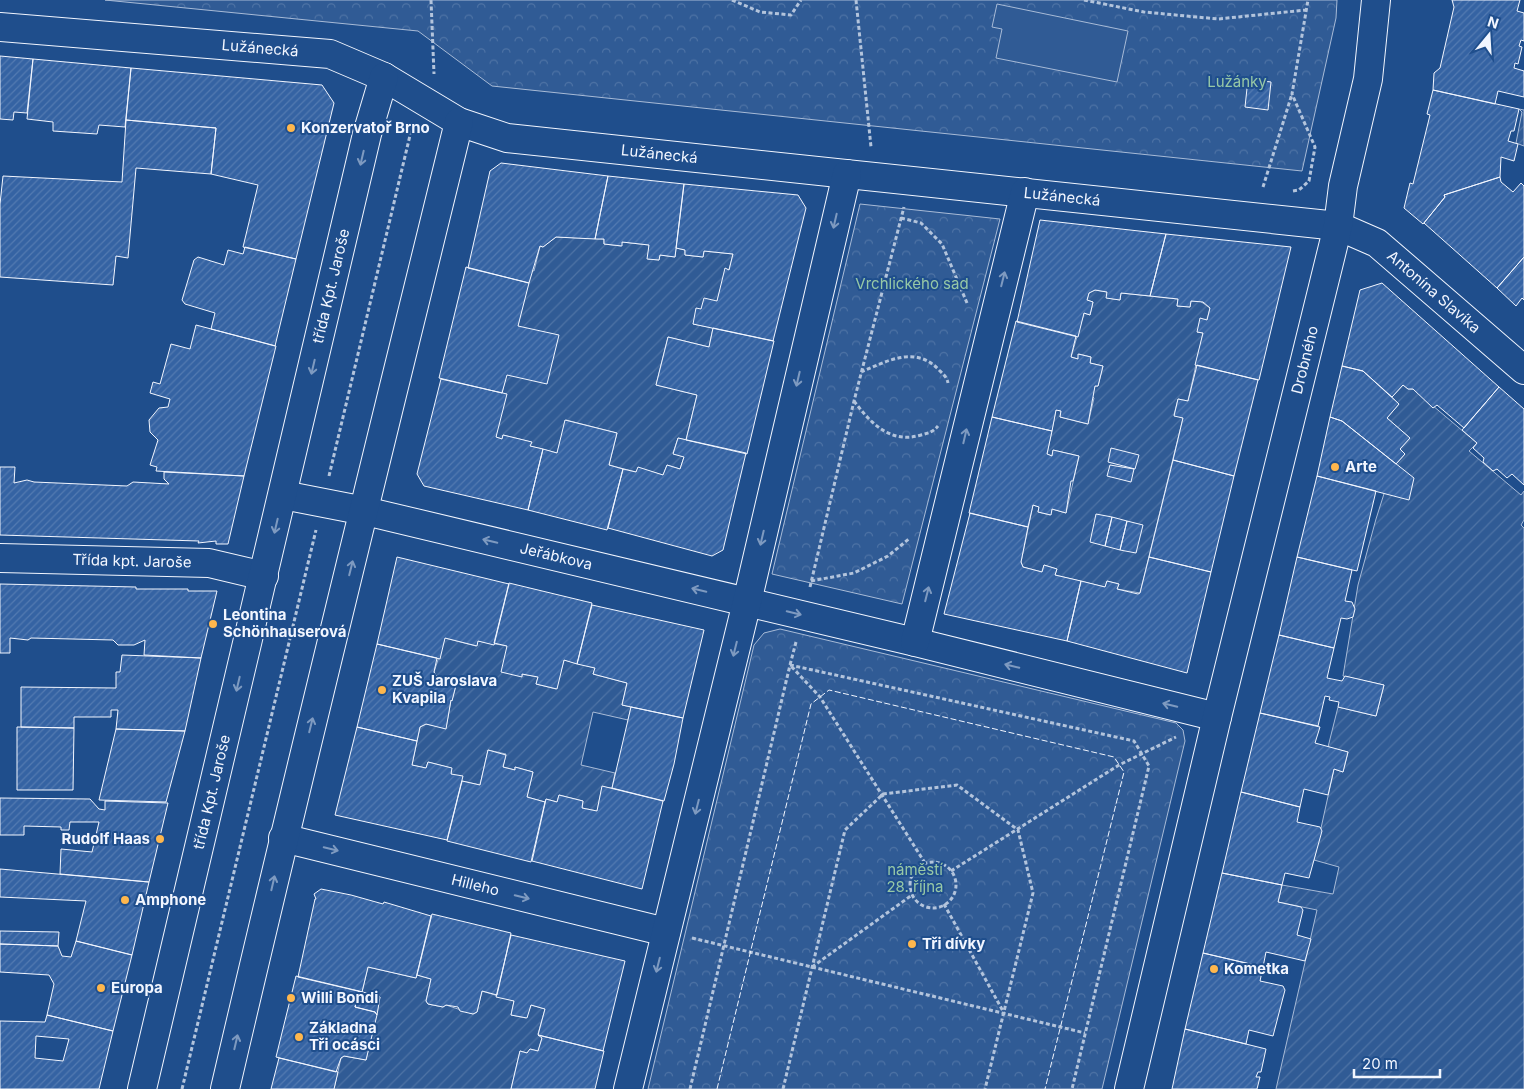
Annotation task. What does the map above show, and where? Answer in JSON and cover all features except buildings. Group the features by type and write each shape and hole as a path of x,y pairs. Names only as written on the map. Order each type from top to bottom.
{"street":[{"name":"Drobného","path":"1217,717 1338,226 1343,186 1368,79 1376,0"},
{"name":"Lužánecká","path":"0,27 330,54 384,77 459,122 507,138 1338,226"},
{"name":"třída Kpt. Jaroše","path":"142,1089 367,134 384,77"},
{"path":"225,1089 283,838 365,511 459,122"},
{"path":"628,1089 747,602 847,174"},
{"path":"915,642 1026,192"},
{"name":"Antonína Slavíka","path":"1338,226 1377,243 1524,370"},
{"path":"283,495 365,511"},
{"name":"Jeřábkova","path":"365,511 747,602"},
{"name":"Třída kpt. Jaroše","path":"0,558 209,563 264,576"},
{"path":"747,602 1217,717 1129,1089"},
{"name":"Hilleho","path":"283,838 666,932"}],"path":[{"path":"425,74 434,78 431,0"},
{"path":"732,0 760,12 791,15 801,0"},
{"path":"856,0 871,148"},
{"path":"1084,0 1144,12 1218,19 1306,10"},
{"path":"1264,187 1292,94 1308,0"},
{"path":"1288,191 1299,190 1309,181 1315,147 1292,94"},
{"path":"182,1089 412,125"},
{"path":"861,147 881,149"},
{"path":"690,1089 802,615 910,180"},
{"path":"1254,186 1272,188"},
{"path":"901,218 921,223 942,244 969,308"},
{"path":"861,372 894,359 914,355 934,364 947,379 948,387"},
{"path":"854,401 870,422 886,434 912,438 933,431 939,424"},
{"path":"811,581 854,573 888,556 911,538"},
{"path":"790,665 1134,741 1149,766 1072,1089"},
{"path":"790,665 820,697 883,794 924,863"},
{"path":"951,871 1120,765 1217,717"},
{"path":"783,1089 845,830 883,794 958,785 1018,830 1033,893 985,1089"},
{"path":"939,862 951,871 956,886 950,899 944,904 930,908 922,905 912,895 910,880 913,873 924,863 939,862"},
{"path":"812,967 912,895"},
{"path":"944,904 1004,1013"},
{"path":"666,932 1086,1033"}],"green space":[{"name":"Lužánky","path":"105,0 1337,0 1336,18 1302,171 492,86 418,31"},
{"path":"1519,109 1524,110 1524,146 1516,143 1522,112"},
{"name":"Vrchlického sad","path":"860,204 1000,219 902,604 772,574"},
{"path":"556,237 604,239 604,244 621,246 622,242 649,245 648,259 659,260 660,255 675,257 676,248 685,250 685,255 703,257 704,251 733,254 729,270 726,269 717,301 701,309 693,324 713,328 709,347 668,337 656,385 697,395 686,440 678,438 673,453 684,457 680,469 667,465 663,475 638,468 636,472 609,465 617,433 566,420 557,453 530,446 531,442 503,435 502,439 496,437 502,393 531,270 534,271 540,246 543,247"},
{"path":"1095,290 1107,292 1107,298 1120,300 1121,293 1178,299 1177,306 1190,307 1191,301 1200,301 1210,308 1207,320 1197,332 1203,333 1188,401 1178,399 1174,415 1183,418 1140,593 1117,589 1119,584 1107,581 1105,587 1055,575 1057,569 1044,565 1042,572 1023,567 1021,562 1033,505 1039,507 1038,512 1050,515 1052,509 1066,513 1079,456 1053,450 1052,456 1047,454 1056,410 1061,411 1060,417 1088,424 1094,398 1092,396 1095,386 1098,386 1103,366 1090,363 1091,357 1079,354 1078,359 1071,357 1084,313 1090,315 1093,302 1087,300 1089,293"},
{"path":"1403,385 1408,389 1413,389 1477,443 1469,451 1521,495 1524,491 1524,520 1521,525 1524,528 1524,1089 1276,1089 1317,910 1278,902 1282,885 1333,894 1339,867 1314,860 1334,769 1343,772 1348,752 1328,747 1338,707 1376,716 1384,685 1343,676 1358,585 1376,519 1389,478 1396,464 1405,454 1400,449 1410,438 1387,418 1399,404 1392,397"},
{"name":"náměstí 28. října","path":"780,629 1176,723 1183,730 1185,741 1102,1089 648,1089 754,645 764,633"},
{"path":"445,638 476,646 478,641 507,646 522,676 522,674 538,677 536,684 556,689 564,660 595,668 593,674 627,683 622,705 631,707 628,720 593,712 581,765 615,773 612,788 602,787 597,811 582,808 583,801 559,795 557,802 546,799 545,802 527,797 533,772 515,767 515,770 503,767 506,754 488,750 480,785 462,781 451,774 451,768 428,762 426,768 412,765 420,727 426,724 446,728 451,700 457,682 436,676 434,672"},
{"path":"368,967 416,978 417,975 431,979 426,1001 428,1004 443,1007 446,1005 473,1014 477,1012 482,991 514,1001 511,1015 526,1018 531,1005 545,1009 538,1034 542,1038 538,1051 530,1049 527,1053 520,1051 511,1089 334,1089 341,1058 344,1056 366,1060 380,997 362,992"}],"shaded area":[{"path":"997,4 1128,31 1117,82 996,58 1002,29 992,27"}],"fence":[{"path":"717,1089 811,704 829,690 1114,757 1124,772 1045,1089"}],"place":[{"name":"Konzervatoř Brno","path":"291,128"},
{"name":"Arte","path":"1335,467"},
{"name":"Leontina Schönhauserová","path":"213,624"},
{"name":"ZUŠ Jaroslava Kvapila","path":"382,690"},
{"name":"Rudolf Haas","path":"160,839"},
{"name":"Amphone","path":"125,900"},
{"name":"Tři dívky","path":"912,944"},
{"name":"Kometka","path":"1214,969"},
{"name":"Europa","path":"101,988"},
{"name":"Willi Bondi","path":"291,998"},
{"name":"Základna Tři ocásci","path":"299,1037"}]}
